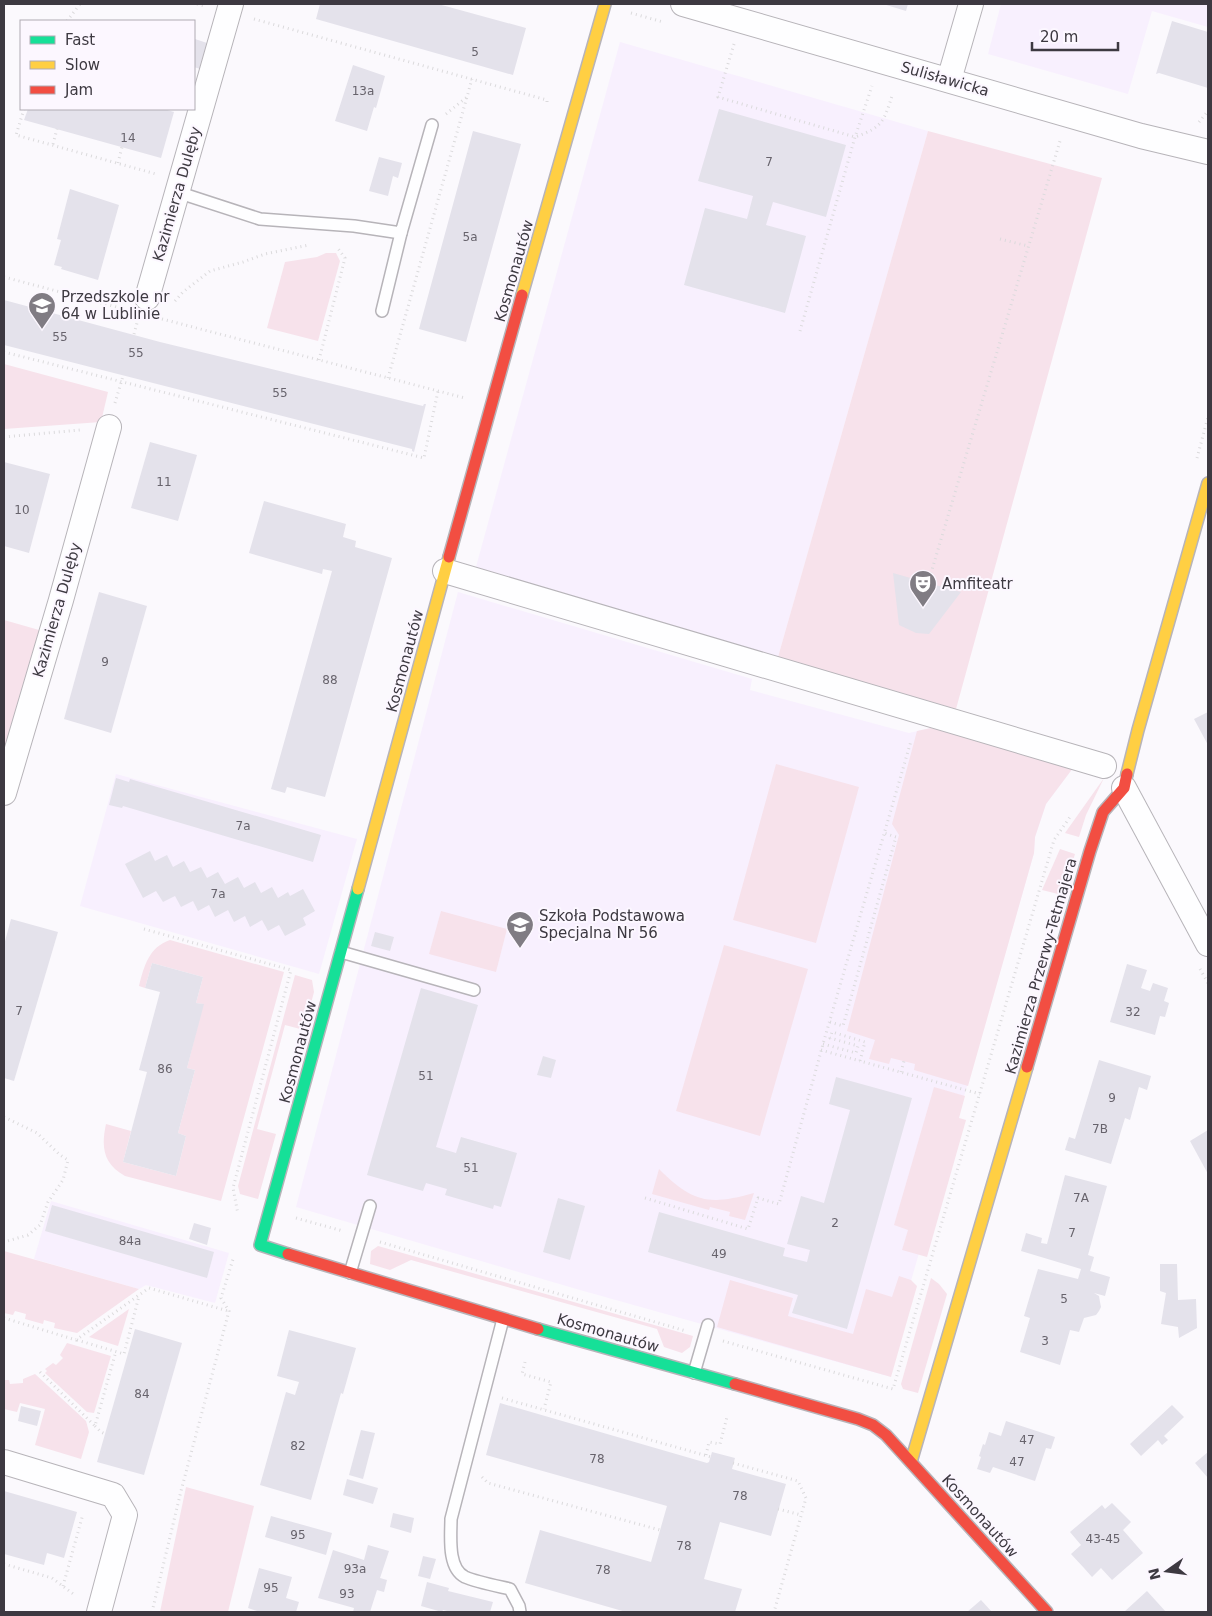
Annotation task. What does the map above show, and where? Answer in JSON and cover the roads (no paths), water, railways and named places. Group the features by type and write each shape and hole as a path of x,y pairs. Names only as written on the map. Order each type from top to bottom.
{"street":[{"name":"Kazimierza Dulęby","path":"139,304 179,187 231,4"},
{"name":"Kosmonautów","path":"605,4 445,571 260,1246 503,1318 858,1419 886,1435 1048,1612"},
{"name":"Sulisławicka","path":"683,4 1141,136 1208,152"},
{"path":"949,80 971,4"},
{"name":"Kazimierza Dulęby","path":"4,793 61,600 109,427"},
{"name":"Kazimierza Przerwy-Tetmajera","path":"911,1462 1090,851 1103,812 1124,788 1141,720 1208,483"},
{"path":"445,571 1104,766"},
{"path":"1124,788 1208,944"},
{"path":"4,1462 113,1495 124,1515 99,1612"}],"lane":[{"path":"382,311 401,233 432,125"},
{"path":"179,187 260,220 354,226 401,233"},
{"path":"342,952 474,990"},
{"path":"350,1273 370,1206"},
{"path":"503,1318 452,1519 450,1544 454,1563 463,1576 510,1589 520,1612"},
{"path":"694,1373 708,1324"}],"place":[{"name":"Przedszkole nr 64 w Lublinie","path":"42,330"},
{"name":"Amfiteatr","path":"923,608"},
{"name":"Szkoła Podstawowa Specjalna Nr 56","path":"520,949"}]}
